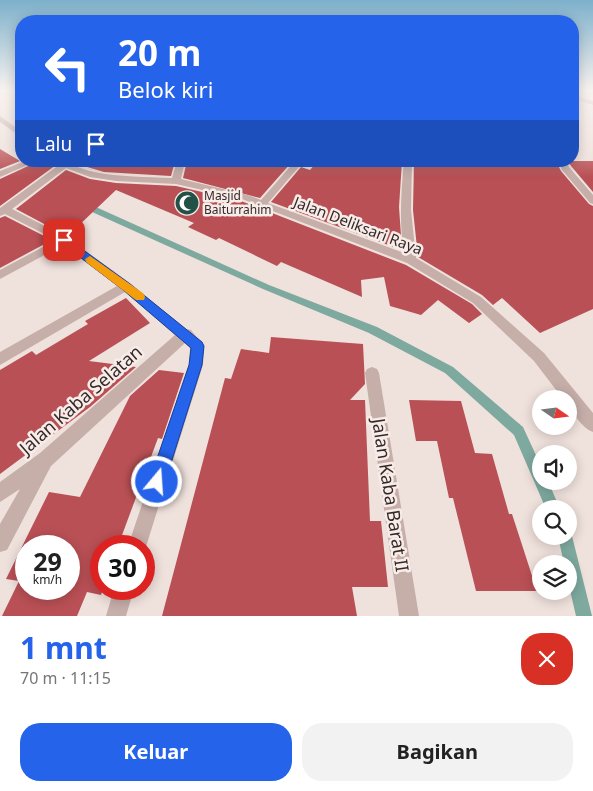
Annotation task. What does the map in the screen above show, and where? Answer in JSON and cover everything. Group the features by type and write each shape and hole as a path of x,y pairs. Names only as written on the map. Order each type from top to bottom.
{"street":[{"path":"2,120 15,130"},
{"path":"0,174 18,167"},
{"path":"55,167 3,211 64,240 126,286 186,334 198,346 196,365 141,535"},
{"name":"Jalan Deliksari Raya","path":"71,167 90,174 116,178 176,181 245,197 310,224 411,260 476,300 539,357 593,425"},
{"path":"176,181 180,167"},
{"path":"262,204 295,167"},
{"path":"407,167 404,199 407,241 411,260"},
{"path":"564,167 593,201"},
{"path":"0,275 64,240"},
{"path":"0,358 126,286"},
{"name":"Jalan Kaba Selatan","path":"0,493 46,459 186,334"},
{"name":"Jalan Kaba Barat II","path":"372,373 409,616"},
{"path":"0,543 46,459"},
{"path":"116,616 121,600"}],"building":[{"path":"0,149 15,158 15,163 0,169"},
{"path":"579,161 593,161 593,192 572,167 579,167"},
{"path":"26,167 53,167 0,206 0,179"},
{"path":"87,167 173,167 171,176 104,172"},
{"path":"186,167 287,167 260,198 183,178"},
{"path":"301,167 310,170 313,167 402,167 399,207 402,250 271,202"},
{"path":"414,167 559,167 589,204 593,206 593,309 540,333 502,298 493,305 482,295 418,257 413,210"},
{"path":"66,170 90,179 116,183 176,186 241,201 406,265 472,304 482,314 469,323 438,300 421,315 390,306 384,277 361,280 362,297 281,262 277,266 219,238 216,240 188,227 194,223 116,190 75,229 63,234 16,209"},
{"path":"5,216 52,240 0,268 0,218"},
{"path":"126,298 150,323 89,361 136,367 90,407 0,474 0,370 32,351 36,355 88,324 85,321"},
{"path":"271,337 363,344 365,384 350,400 365,400 370,521 381,521 388,587 352,587 357,616 162,616 225,378 231,379 241,349 269,353"},
{"path":"159,370 184,373 162,439 158,438 122,535 90,535 90,593 87,592 77,616 2,616 15,589 15,600 80,600 80,535 28,535 49,492 80,497 130,396"},
{"path":"409,400 461,401 475,453 492,454 509,514 512,514 532,576 532,591 476,591 453,498 449,498 437,441 416,441"},
{"path":"15,561 15,580 6,579"}],"waterway":[{"path":"84,205 266,287 373,330 449,370 519,431 549,500"},
{"path":"567,545 584,616"}],"slow traffic":[{"path":"90,259 140,297"}],"place":[{"name":"Masjid Baiturrahim","path":"187,203"}],"route":[{"path":"64,240 126,286 186,334 198,346 196,365 157,482"}]}
